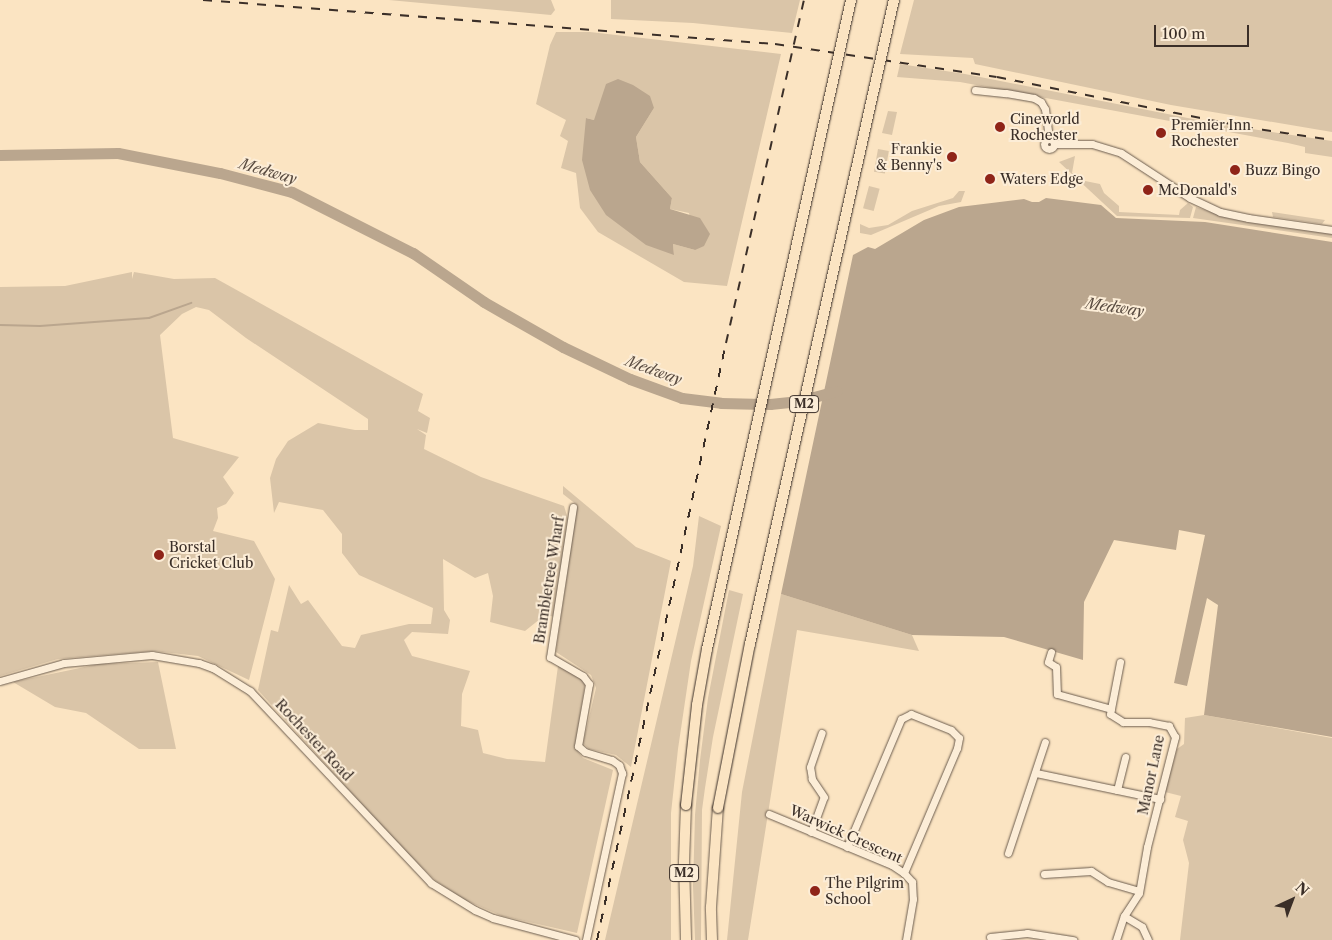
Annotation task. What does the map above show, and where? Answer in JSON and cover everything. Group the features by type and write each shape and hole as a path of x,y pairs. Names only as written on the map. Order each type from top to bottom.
{"highway":[{"name":"M2","path":"686,940 684,862 686,805 696,705 850,0"},
{"name":"M2","path":"712,940 711,906 718,808 750,644 894,0"}],"street":[{"path":"975,90 1034,98 1041,102 1045,109 1052,142 1092,144 1121,153 1147,168 1190,198 1220,212 1332,230"},
{"name":"Brambletree Wharf","path":"574,507 550,656 583,676 589,684 578,746 585,752 612,760 619,765 622,773 586,940"},
{"path":"1051,652 1048,662 1056,667 1057,694 1110,709 1120,662"},
{"name":"Rochester Road","path":"0,681 64,663 152,655 199,663 213,668 250,691 431,883 475,910 493,918 575,940"},
{"name":"Manor Lane","path":"1110,709 1110,714 1116,720 1123,722 1161,723 1169,726 1174,733 1139,892 1124,916 1116,940"},
{"path":"847,847 901,719 911,714 944,726 955,732 959,742 904,873"},
{"path":"811,832 824,797 812,779 810,767 822,733"},
{"path":"1008,854 1045,742"},
{"path":"1117,790 1125,757"},
{"path":"1036,773 1160,799"},
{"name":"Warwick Crescent","path":"769,814 892,865 904,873 912,882 914,899 906,940"},
{"path":"1045,874 1091,871 1108,882 1139,892"},
{"path":"1124,916 1142,927 1148,940"},
{"path":"990,937 1027,933 1073,940"}],"shaded area":[{"path":"389,0 551,0 555,10 551,15"},
{"path":"611,0 800,0 792,33 693,23 611,19"},
{"path":"914,0 1332,0 1332,132 1171,105 975,64 973,58 900,54"},
{"path":"556,32 590,32 781,54 727,286 684,282 598,232 580,208 576,173 561,168 568,141 560,136 566,120 536,104 550,45","holes":["654,108 636,137 640,162 672,198 670,209 689,213 695,250 673,244 674,255 586,118 594,120"]},
{"path":"900,64 965,74 1218,124 1332,141 1332,157 1305,153 1305,147 1288,143 960,82 897,77"},
{"path":"888,111 897,112 892,135 882,133"},
{"path":"878,149 889,151 885,174 874,172"},
{"path":"1075,156 1072,173 1085,181 1100,184 1104,193 1119,206 1119,212 1179,215 1180,210 1188,203 1193,207 1190,218 1117,216 1059,162"},
{"path":"869,186 880,189 874,211 863,208"},
{"path":"959,191 965,191 961,202 939,206 871,235 860,233 860,224 869,228 888,225 912,211 953,198"},
{"path":"1196,207 1231,219 1332,234 1332,238 1193,218"},
{"path":"1272,212 1325,220 1322,224 1273,217"},
{"path":"132,272 132,279 134,272 174,279 215,278 423,394 418,411 430,418 427,433 417,429 426,435 424,449 481,477 564,506 568,519 555,617 545,615 525,631 490,622 493,596 488,573 475,578 443,559 444,610 450,620 448,634 412,632 404,640 412,656 470,671 462,694 461,726 478,730 483,753 507,759 545,762 558,666 584,678 585,684 575,748 583,758 613,770 577,933 502,916 465,900 436,881 393,839 258,690 271,630 278,632 289,585 301,604 308,600 342,646 355,648 361,635 409,624 431,624 433,608 359,575 342,553 342,534 323,510 279,502 274,513 270,478 276,459 288,441 318,423 355,430 368,430 368,419 246,338 209,310 196,307 182,314 160,335 173,438 239,457 223,477 234,493 226,504 217,508 218,518 213,531 254,541 275,579 249,680 198,656 154,651 58,659 0,676 0,287 65,286"},
{"path":"563,486 636,547 671,561 631,767 616,755 589,749 583,743 596,688 591,675 556,652 577,505 563,494"},
{"path":"699,516 721,526 691,661 678,749 671,813 671,940 605,940 693,566"},
{"path":"729,590 743,594 713,737 705,788 702,810 701,940 695,940 693,886 695,815 700,760 708,698"},
{"path":"781,594 912,635 919,651 797,630 748,940 727,940 742,792"},
{"path":"158,662 176,749 139,749 86,713 55,707 13,682 99,664"},
{"path":"1204,715 1332,738 1332,940 1180,940 1189,863 1183,840 1188,821 1175,817 1181,796 1165,792 1177,749 1184,744 1185,718"}],"water":[{"path":"618,79 633,85 650,96 654,108 636,137 640,162 672,198 670,209 700,218 710,234 704,246 695,250 673,244 674,255 646,245 606,215 590,190 582,160 586,118 594,120 606,84"},
{"path":"1046,198 1101,205 1116,218 1205,222 1332,242 1332,737 1204,715 1218,605 1207,598 1187,686 1174,683 1205,535 1179,530 1176,550 1114,540 1084,602 1083,660 1004,637 912,635 781,594 853,255 868,247 875,249 924,220 959,207 1024,199 1039,202"}],"waterway":[{"name":"Medway","path":"0,155 118,153 220,173 292,192 413,253 484,302 563,347 630,379 682,398 721,403 770,404 799,401 837,391"},
{"path":"0,325 40,326 149,318 191,303"}],"railway":[{"path":"203,0 775,44 997,77 1244,127 1332,140"},
{"path":"597,940 726,343 804,0"}],"place":[{"name":"Cineworld Rochester","path":"1000,127"},
{"name":"Premier Inn Rochester","path":"1161,133"},
{"name":"Frankie & Benny's","path":"952,157"},
{"name":"Buzz Bingo","path":"1235,170"},
{"name":"Waters Edge","path":"990,179"},
{"name":"McDonald's","path":"1148,190"},
{"name":"Borstal Cricket Club","path":"159,555"},
{"name":"The Pilgrim School","path":"815,891"}]}
